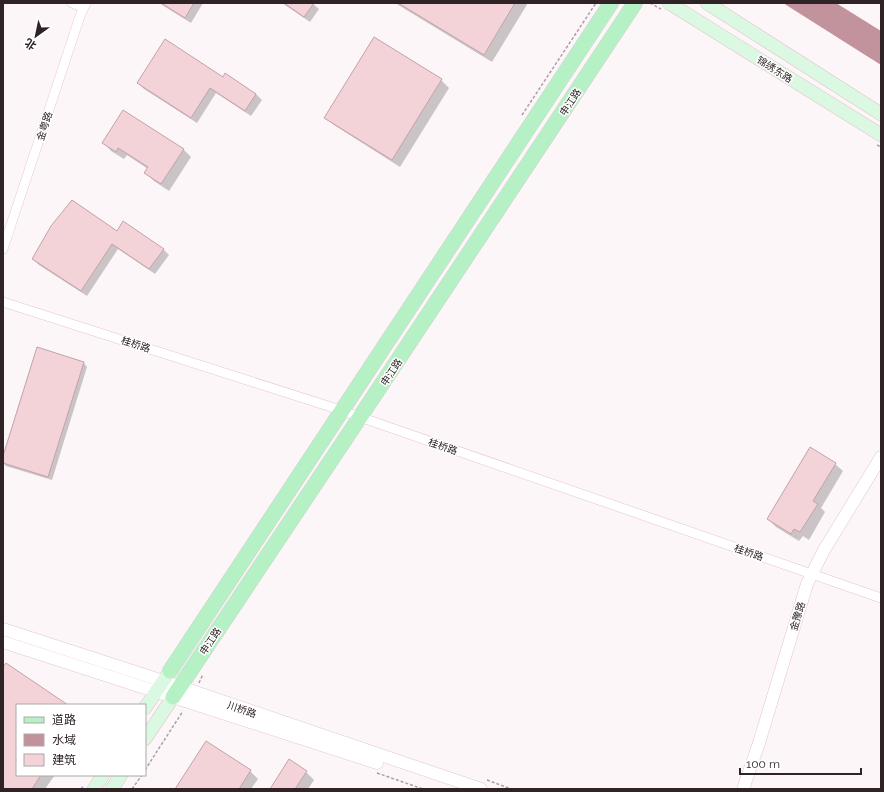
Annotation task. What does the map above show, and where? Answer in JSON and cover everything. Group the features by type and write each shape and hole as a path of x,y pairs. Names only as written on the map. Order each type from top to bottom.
{"main road":[{"name":"申江路","path":"146,706 611,3"},
{"name":"申江路","path":"146,737 635,3"},
{"name":"锦绣东路","path":"669,3 881,135"},
{"name":"锦绣东路","path":"707,3 881,114"},
{"path":"94,789 102,776"},
{"path":"112,789 121,776"}],"street":[{"path":"72,3 85,6"},
{"name":"金粤路","path":"3,249 85,6"},
{"name":"桂桥路","path":"3,302 341,410 881,598"},
{"name":"金豫路","path":"743,789 803,596 812,574 824,550 881,457"},
{"name":"川桥路","path":"3,629 163,681 176,692 456,789"},
{"name":"川桥路","path":"3,642 163,681"},
{"name":"川桥路","path":"176,692 481,789"}],"path":[{"path":"132,789 141,776"}],"water":[{"path":"783,3 836,3 881,31 881,65"}],"building":[{"path":"161,3 194,3 185,18"},
{"path":"284,3 314,3 304,17"},
{"path":"398,3 515,3 484,55"},
{"path":"374,37 442,79 392,160 324,118"},
{"path":"165,39 223,77 225,73 256,94 245,111 210,88 191,118 137,83"},
{"path":"123,110 184,149 161,184 144,173 148,167 118,148 116,152 102,143"},
{"path":"72,200 117,231 123,221 164,249 149,269 112,244 81,291 32,259 51,226"},
{"path":"37,347 84,362 48,477 3,463 3,456"},
{"path":"810,447 836,463 813,501 818,504 800,532 794,529 791,534 767,519"},
{"path":"6,663 67,704 16,704 16,776 40,776 32,789 3,789 3,667"},
{"path":"206,741 251,770 239,789 175,789"},
{"path":"289,759 307,771 295,789 270,789"}]}
